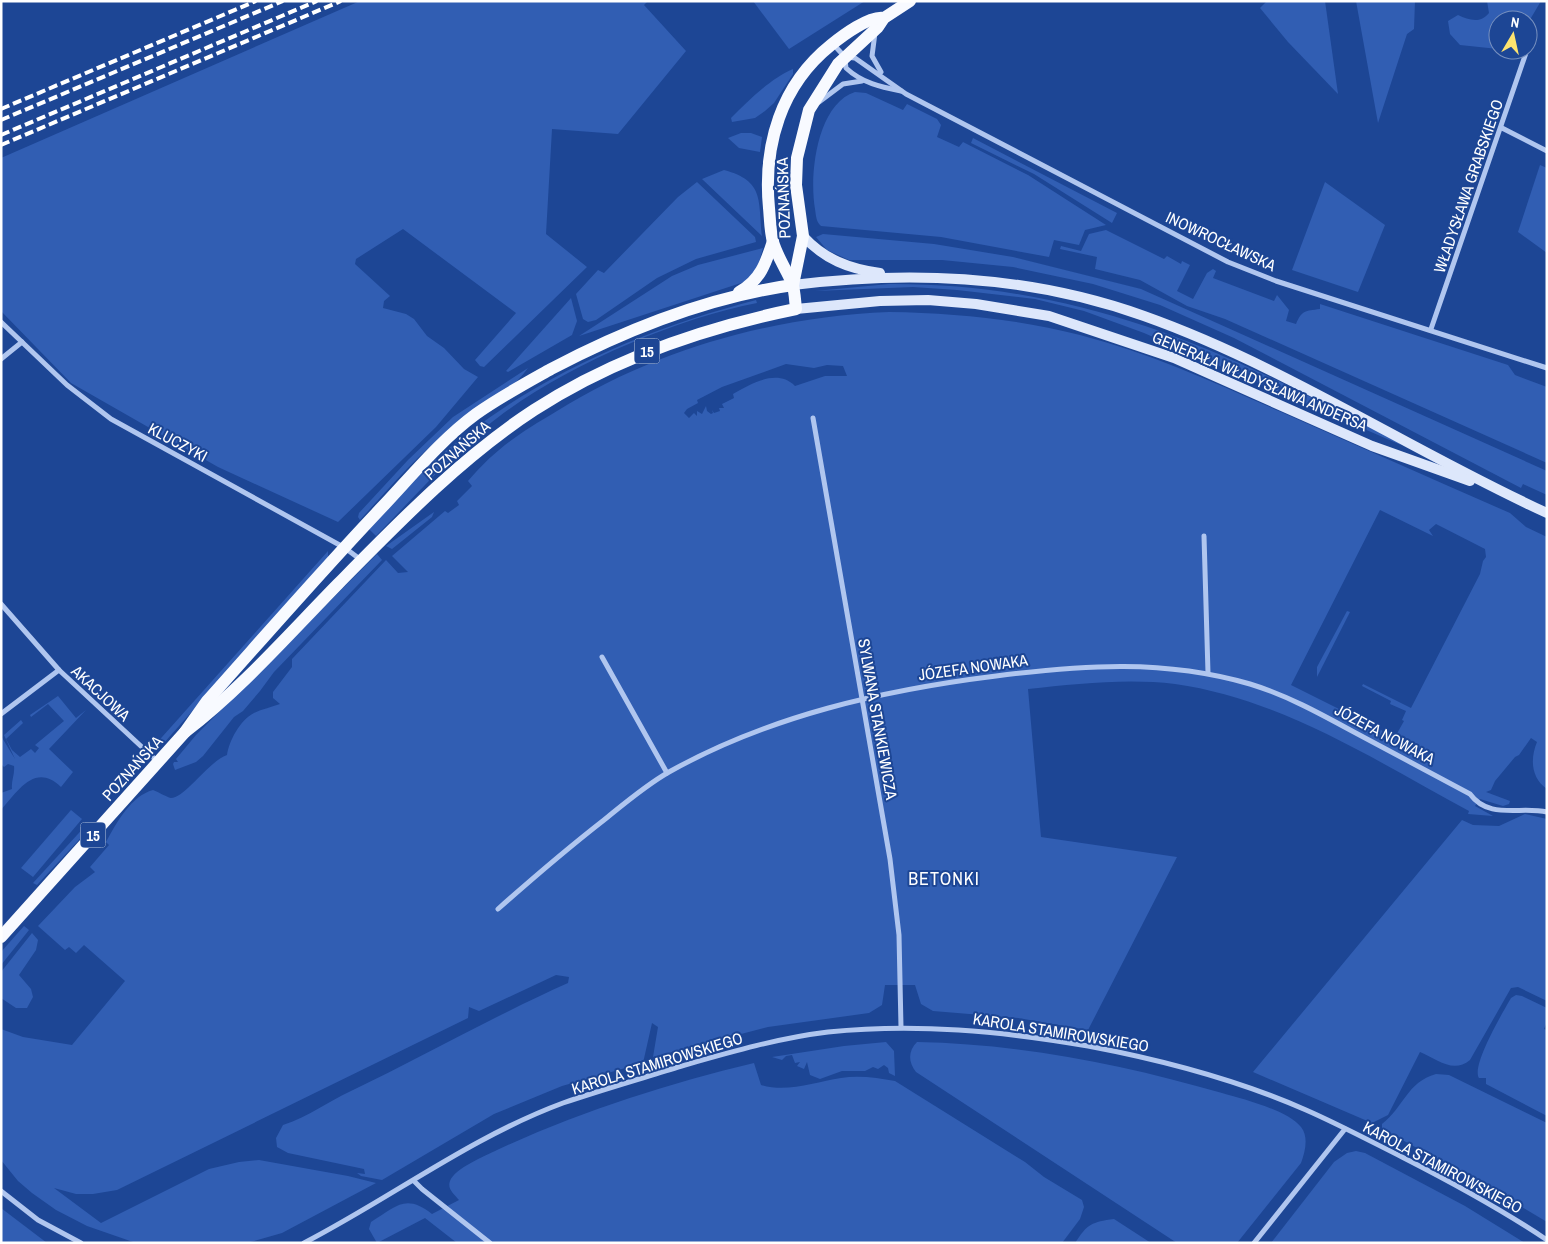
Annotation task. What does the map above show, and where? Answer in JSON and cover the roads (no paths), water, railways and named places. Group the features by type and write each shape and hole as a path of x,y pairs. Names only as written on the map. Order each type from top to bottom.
{"main road":[{"name":"POZNAŃSKA","path":"793,285 803,236 796,168 800,142 809,110 824,84 845,57 881,22 910,1"},
{"name":"POZNAŃSKA","path":"185,732 216,709 361,560 481,450 534,410 568,389 634,356 665,344 749,319 796,309 793,285 773,241 768,178 774,131 783,106 796,82 813,61 832,44 870,20 881,22"},
{"name":"GENERAŁA WŁADYSŁAWA ANDERSA","path":"803,236 826,257 844,265 900,276"},
{"name":"POZNAŃSKA","path":"731,297 751,286 761,272 773,241"},
{"name":"GENERAŁA WŁADYSŁAWA ANDERSA","path":"793,285 840,279 900,276 984,280 1086,299 1144,316 1258,364 1501,493 1547,514"},
{"name":"POZNAŃSKA","path":"1,937 159,762 185,732 207,701 345,548 430,456 476,415 544,373 621,334 666,316 731,297 793,285"},
{"name":"GENERAŁA WŁADYSŁAWA ANDERSA","path":"796,309 852,303 928,300 976,304 1050,316 1174,358 1372,446 1501,493"}],"street":[{"path":"881,22 873,43 872,56 878,69 886,78"},
{"path":"832,44 845,57 855,58 886,78 903,92"},
{"path":"845,57 846,68 869,82"},
{"name":"WŁADYSŁAWA GRABSKIEGO","path":"1432,329 1524,60"},
{"path":"809,110 843,84 852,81 869,82 903,92"},
{"name":"INOWROCŁAWSKA","path":"903,92 1239,267 1547,368"},
{"path":"1502,128 1547,151"},
{"name":"KLUCZYKI","path":"1,322 67,386 111,419 345,548 361,560"},
{"path":"1,359 22,342"},
{"name":"SYLWANA STANKIEWICZA","path":"813,418 890,859 896,911 901,1027"},
{"path":"1204,536 1208,673"},
{"path":"1,604 59,670"},
{"path":"602,657 667,774"},
{"name":"JÓZEFA NOWAKA","path":"498,909 569,848 638,793 667,774 702,755 751,734 862,698 986,678 1112,665 1164,667 1208,673 1252,684 1296,702 1470,794 1480,804 1506,812 1533,810 1547,812"},
{"name":"AKACJOWA","path":"1,714 59,670 159,762"},
{"name":"KAROLA STAMIROWSKIEGO","path":"304,1243 497,1133 564,1103 656,1074 774,1042 824,1033 901,1027 960,1028 1025,1035 1158,1060 1279,1099 1345,1128 1438,1176 1547,1240"},
{"path":"1254,1243 1345,1128"},
{"path":"414,1180 422,1189 490,1243"},
{"path":"1,1191 38,1220 81,1243"}],"railway":[{"path":"1,109 256,1"},
{"path":"1,120 283,1"},
{"path":"1,135 317,1"},
{"path":"1,145 341,1"}],"district":[{"name":"BETONKI","path":"944,878"}]}
